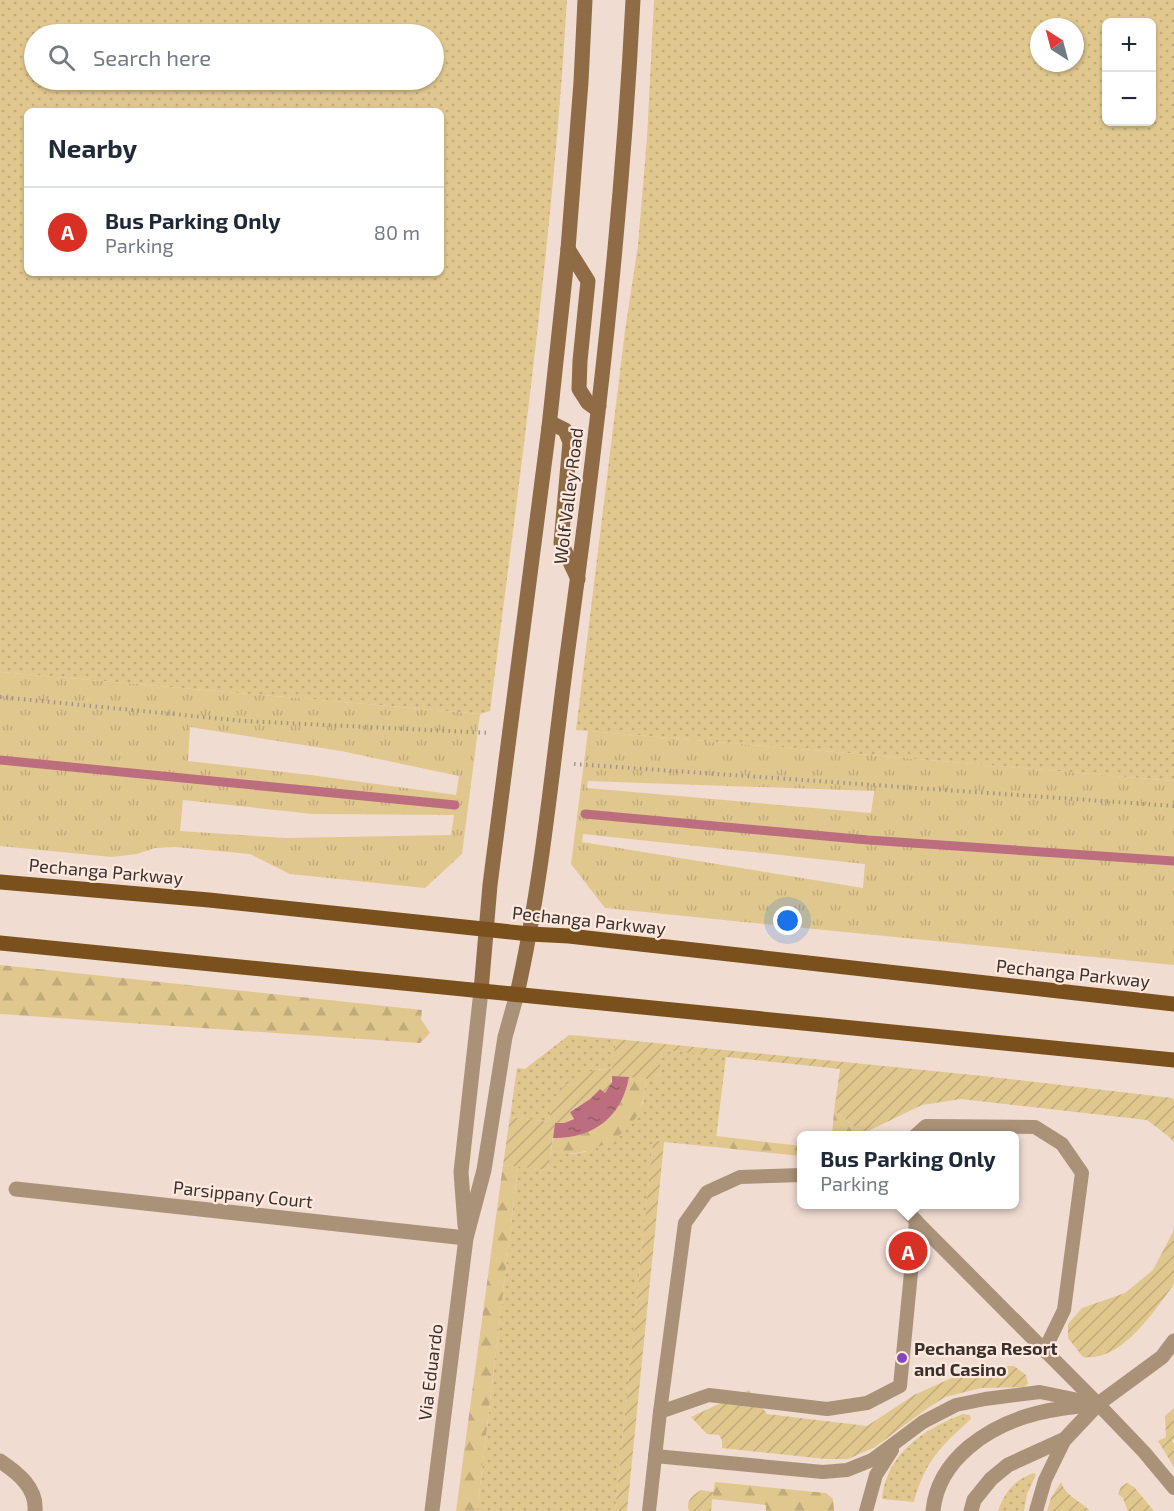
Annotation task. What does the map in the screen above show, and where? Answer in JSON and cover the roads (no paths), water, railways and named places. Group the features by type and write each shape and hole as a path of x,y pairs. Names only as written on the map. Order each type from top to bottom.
{"main road":[{"name":"Wolf Valley Road","path":"481,991 490,885 549,427 568,249 585,0"},
{"name":"Wolf Valley Road","path":"517,994 530,934 599,406 622,193 633,0"},
{"path":"568,249 588,281 579,389 588,403 595,408 599,406"},
{"path":"549,427 555,425 565,430 570,442 561,543 578,579"},
{"name":"Pechanga Parkway","path":"0,882 209,900 487,930 569,936 1174,1004"},
{"path":"0,943 1174,1060"}],"street":[{"name":"Via Eduardo","path":"466,1238 461,1172 481,991"},
{"name":"Via Eduardo","path":"432,1511 466,1238 484,1170 506,1037 517,994"},
{"name":"Parsippany Court","path":"16,1189 466,1238"},
{"path":"971,1511 974,1500 991,1479 1008,1465 1065,1439 1098,1404 1162,1357 1174,1341"},
{"path":"933,1511 939,1486 949,1468 975,1442 1015,1420 1039,1412 1098,1404"},
{"path":"0,1461 21,1476 36,1500 35,1511"}],"lane":[{"path":"920,1131 926,1126 1035,1127 1062,1144 1082,1173 1064,1310 1044,1351"},
{"path":"649,1511 685,1223 707,1192 740,1177 797,1175"},
{"path":"905,1209 1098,1404 1144,1452 1174,1488"},
{"path":"660,1412 709,1395 826,1409 867,1403 900,1386 916,1221"},
{"path":"655,1456 823,1472 847,1470 864,1463 896,1443 923,1422 956,1404 1040,1392 1098,1404"},
{"path":"1036,1511 1045,1480 1065,1439"},
{"path":"866,1511 876,1475 896,1443"}],"water":[{"path":"612,1076 629,1077 620,1104 612,1114 593,1130 581,1135 553,1138 555,1123 564,1123 574,1119 570,1112 590,1099 600,1089 605,1093 612,1082"}],"waterway":[{"path":"0,760 455,805"},
{"path":"585,814 868,840 1174,861"}],"place":[{"name":"Bus Parking Only","path":"908,1251"},
{"name":"Pechanga Resort and Casino","path":"902,1358"}]}
